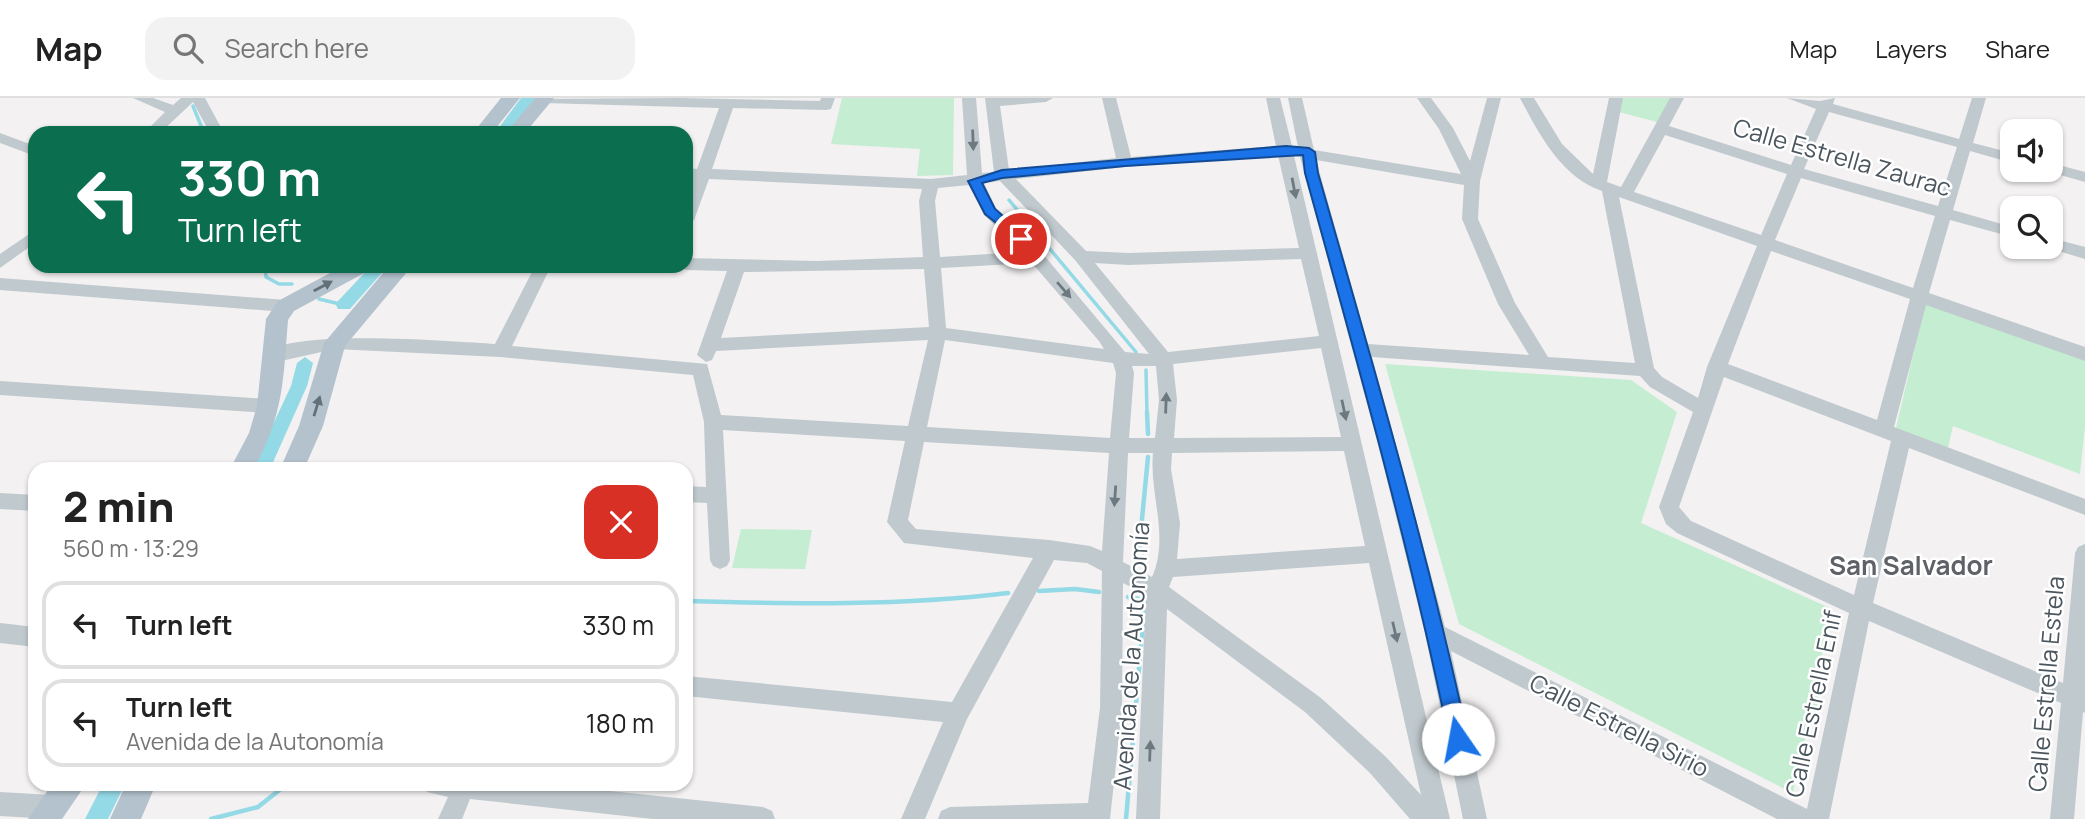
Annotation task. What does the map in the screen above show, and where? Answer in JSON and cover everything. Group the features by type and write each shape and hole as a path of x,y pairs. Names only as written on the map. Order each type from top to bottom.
{"main road":[{"path":"488,126 511,98"},
{"path":"521,126 545,99"},
{"path":"246,462 261,433 269,405 277,319 286,306 347,273"},
{"path":"295,462 311,426 335,343 395,273"},
{"path":"48,813 65,791"},
{"path":"125,819 138,791"}],"street":[{"path":"141,98 175,111"},
{"path":"159,126 188,98"},
{"path":"198,98 213,126"},
{"path":"545,99 826,106 828,98"},
{"path":"969,98 975,181 990,211 1037,257 1105,337 1121,360"},
{"path":"1046,98 993,100 1002,174 1081,256 1164,360"},
{"path":"1109,98 1125,162"},
{"path":"1273,98 1306,253 1438,819"},
{"path":"1295,98 1309,152 1311,173 1362,350 1436,633 1475,819"},
{"path":"1494,98 1472,181 1470,219 1507,304 1542,361"},
{"path":"1527,98 1542,127 1574,170 1611,189 2085,354"},
{"path":"1616,98 1611,115 1611,189 1645,370 1656,382 1702,409"},
{"path":"1611,189 1659,128 1677,98"},
{"path":"1794,98 1826,102 2000,155"},
{"name":"Calle Estrella Enif","path":"1817,819 1861,608 1919,297 1979,98"},
{"path":"1422,99 1446,128 1472,181"},
{"path":"1826,102 1765,242 1716,368 1670,507 1673,518 1684,527 1861,608 2079,700"},
{"path":"693,203 728,103"},
{"name":"Calle Estrella Zaurac","path":"1659,128 1797,172 2000,229"},
{"path":"0,138 28,148"},
{"path":"693,173 931,184 1125,162 1286,150 1472,181"},
{"path":"2063,171 2085,177"},
{"path":"931,184 927,201 938,333 897,522 911,537 1090,555 1113,570 1157,590 1312,705 1378,765 1426,819"},
{"path":"0,262 28,240"},
{"path":"2063,247 2085,253"},
{"path":"1081,256 1128,259 1306,253"},
{"path":"693,264 737,267 934,263 1037,257"},
{"path":"720,560 713,422 701,369 737,267"},
{"path":"500,351 539,273"},
{"path":"0,284 286,306"},
{"path":"710,345 938,333 1121,360 1164,360 1328,341"},
{"path":"272,356 335,343 500,351 701,369"},
{"path":"1362,350 1645,370"},
{"name":"Avenida de la Autonomía","path":"1098,817 1111,708 1114,640 1112,534 1125,373 1121,360"},
{"name":"Avenida de la Autonomía","path":"1148,819 1157,590 1166,569 1170,523 1161,469 1168,400 1164,360"},
{"path":"1716,368 2085,507"},
{"path":"0,388 269,405"},
{"path":"713,422 1118,446 1351,444"},
{"path":"693,494 717,495"},
{"path":"0,501 28,503"},
{"path":"913,819 958,713 1049,549"},
{"name":"Calle Estrella Estela","path":"2062,819 2079,700 2085,553"},
{"path":"1166,569 1377,554"},
{"path":"0,633 28,636"},
{"name":"Calle Estrella Sirio","path":"1436,633 1802,819"},
{"path":"693,688 958,713"},
{"path":"450,819 462,791"},
{"path":"509,791 763,819"},
{"path":"0,804 48,813"},
{"path":"950,819 1098,817"}],"green space":[{"path":"842,98 954,98 953,175 917,176 920,149 831,144"},
{"path":"1622,98 1671,98 1657,122 1619,112"},
{"path":"1925,304 2085,359 2085,426 2080,474 1953,426 1948,448 1896,428"},
{"path":"1385,364 1631,380 1677,412 1641,523 1832,609 1821,659 1826,662 1814,722 1809,721 1793,793 1459,624"},
{"path":"741,529 812,530 805,569 732,568"}],"waterway":[{"path":"507,126 528,98"},
{"path":"193,106 201,126"},
{"path":"1009,200 1136,352"},
{"path":"266,273 266,277 279,284 292,284"},
{"path":"344,305 374,273"},
{"path":"319,299 344,305"},
{"path":"264,462 299,386 305,363"},
{"path":"1146,370 1147,414"},
{"path":"1147,412 1148,434"},
{"path":"1139,550 1148,457"},
{"path":"1039,591 1075,589 1099,592"},
{"path":"693,601 888,602 1008,593"},
{"path":"1128,597 1144,600"},
{"path":"1126,819 1145,599"},
{"path":"96,819 110,791"},
{"path":"211,819 258,807 278,791"}],"district":[{"name":"San Salvador","path":"1911,566"}],"route":[{"path":"1021,239 990,211 975,181 1002,174 1125,162 1286,150 1309,152 1311,173 1388,444 1436,633 1458,739"}]}
